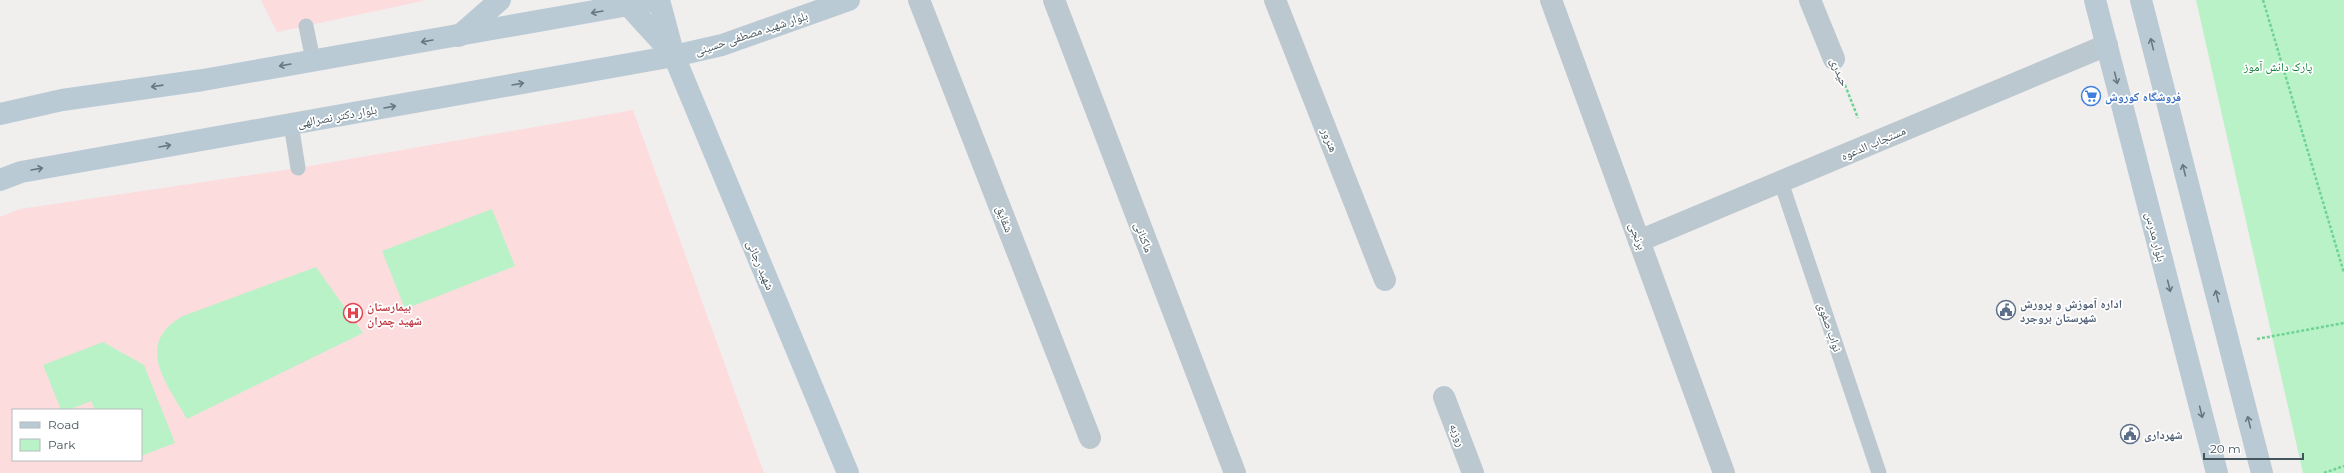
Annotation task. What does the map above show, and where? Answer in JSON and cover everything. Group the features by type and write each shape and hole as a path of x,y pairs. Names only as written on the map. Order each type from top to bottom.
{"main road":[{"path":"460,36 500,0"},
{"name":"بلوار شهید مصطفی حسینی","path":"674,56 722,45 849,0"},
{"name":"بلوار مدرس","path":"2096,0 2217,473"},
{"path":"2141,0 2262,473"},
{"path":"0,114 62,100 203,80 460,36 644,2"},
{"name":"شهید رجائی","path":"644,2 674,56"},
{"name":"شهید رجائی","path":"644,2 674,56 848,473"},
{"name":"بلوار دکتر نصرالهی","path":"0,180 21,172 674,56"}],"street":[{"name":"شقایق","path":"919,0 1090,438"},
{"name":"ماکنانی","path":"1054,0 1235,473"},
{"name":"هنرور","path":"1275,0 1385,280"},
{"name":"برنجی","path":"1552,0 1724,473"},
{"name":"حیدری","path":"1810,0 1834,59"},
{"name":"مستجاب الدعوه","path":"1639,241 2107,45"},
{"name":"روزبه","path":"1444,397 1473,473"}],"lane":[{"path":"306,26 314,60"},
{"path":"291,124 298,168"},
{"name":"نواب صفوی","path":"1781,182 1879,473"}],"path":[{"path":"2263,0 2344,273"},
{"name":"حیدری","path":"1834,59 1869,145"},
{"path":"2229,344 2344,323"},
{"path":"2324,473 2344,466"}],"shaded area":[{"path":"261,0 427,0 277,32"},
{"name":"بیمارستان شهید چمران","path":"633,110 764,473 0,473 0,217 20,209 298,168"}],"green space":[{"name":"پارک دانش آموز","path":"2196,0 2344,0 2344,473 2303,473"},
{"path":"492,209 515,266 405,309 382,251"},
{"path":"316,267 363,333 187,419 171,392 159,365 157,352 160,339 168,327 183,316"},
{"path":"103,342 144,365 175,443 142,456 142,409 95,409 91,401 71,409 61,409 43,365"}],"place":[{"name":"فروشگاه کوروش","path":"2091,96"},
{"name":"اداره آموزش و پرورش شهرستان بروجرد","path":"2006,310"},
{"name":"بیمارستان شهید چمران","path":"353,313"},
{"name":"شهرداری","path":"2130,434"}]}
